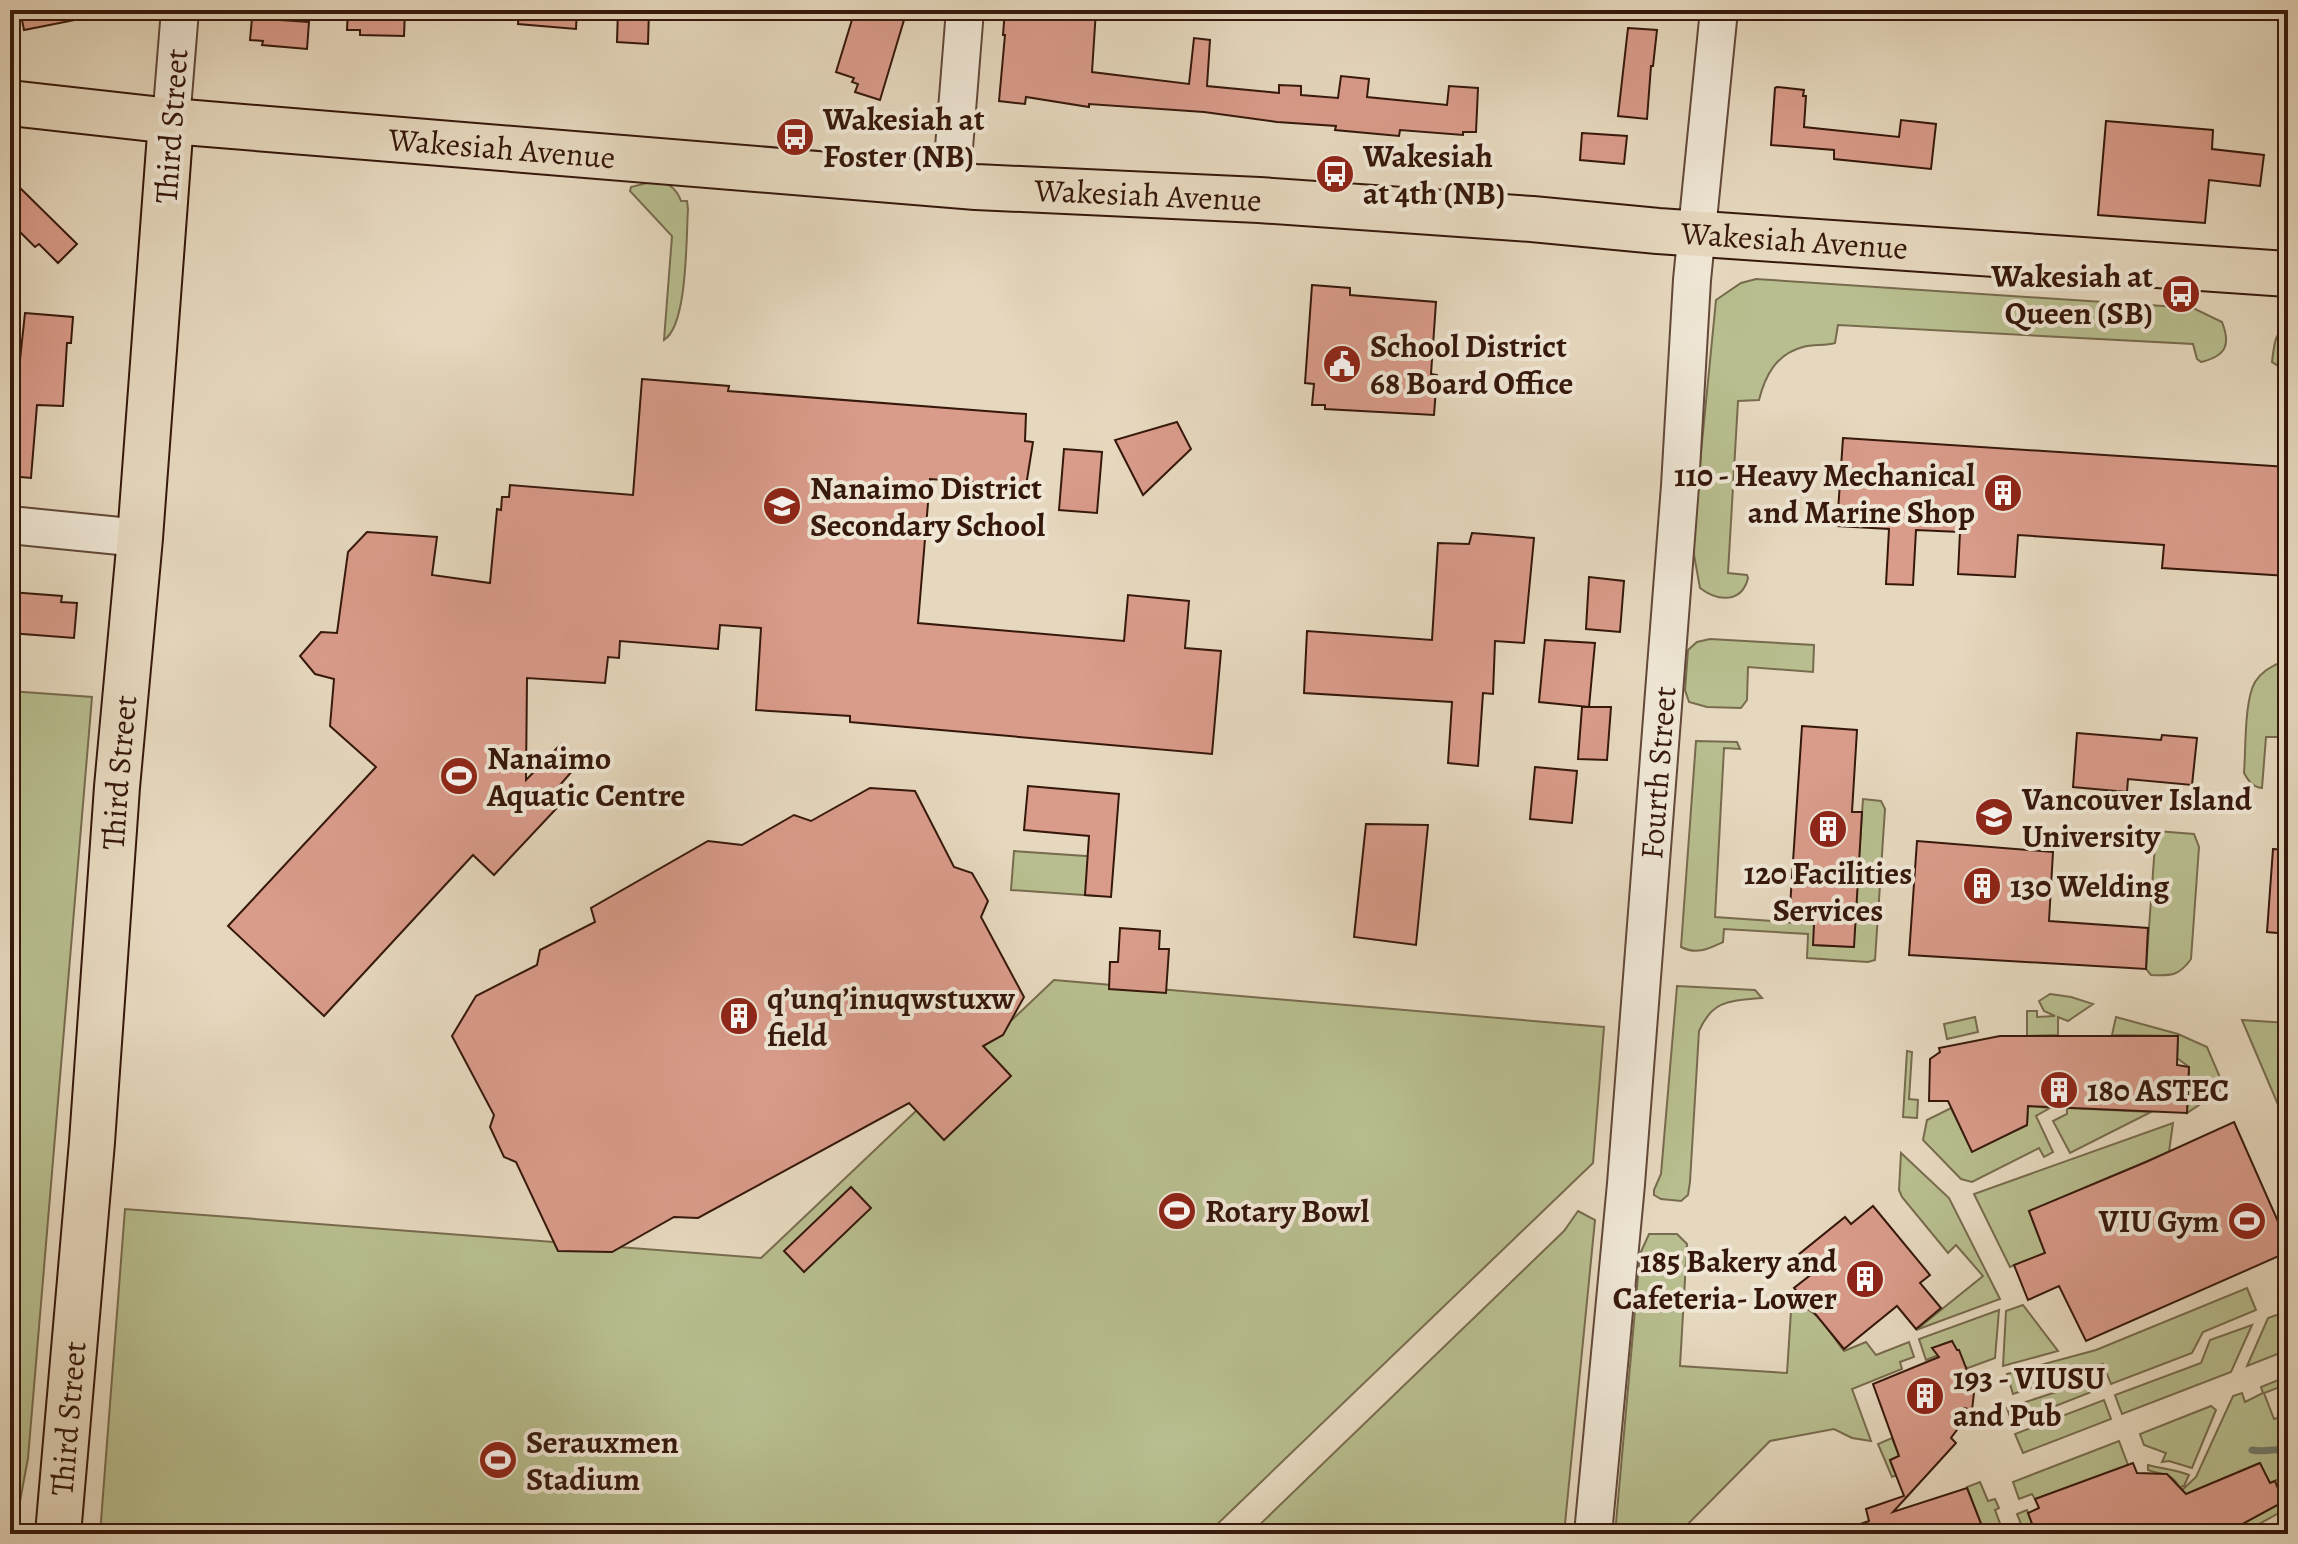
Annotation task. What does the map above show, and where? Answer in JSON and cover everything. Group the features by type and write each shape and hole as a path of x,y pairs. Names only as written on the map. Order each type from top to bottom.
{"main road":[{"name":"Wakesiah Avenue","path":"10,103 171,121 951,185 1275,201 2288,274"},
{"name":"Third Street","path":"58,1534 91,1158 117,787 140,538 171,121"}],"street":[{"name":"Third Street","path":"171,121 180,10"},
{"path":"951,185 965,10"},
{"name":"Fourth Street","path":"1593,1534 1623,1214 1680,486 1696,233 1719,10"},
{"path":"10,525 140,538"}],"green space":[{"path":"655,181 671,186 681,201 687,201 688,209 682,299 672,331 664,340 672,236 630,191 631,187"},
{"path":"1756,279 2193,308 2222,322 2226,343 2221,353 2201,362 2197,359 2193,344 1838,325 1835,343 1794,350 1773,367 1759,400 1738,401 1728,573 1747,575 1748,578 1735,596 1722,598 1700,588 1692,544 1716,300 1741,283"},
{"path":"2288,324 2288,372 2272,362 2277,336"},
{"path":"1710,639 1814,645 1813,672 1748,667 1747,700 1741,708 1707,707 1689,702 1685,690 1688,650 1697,642"},
{"path":"2281,662 2288,663 2288,669 2284,674 2280,737 2266,737 2262,788 2253,785 2244,773 2249,701 2258,678"},
{"path":"10,691 92,697 28,1458 14,1534 10,1534"},
{"path":"1696,741 1737,742 1740,749 1724,748 1715,917 1814,924 1814,945 1853,947 1863,799 1881,801 1885,809 1875,960 1807,958 1808,934 1724,929 1723,942 1712,947 1697,951 1681,947"},
{"path":"2156,831 2194,834 2199,847 2191,959 2178,972 2164,975 2151,975 2146,969"},
{"path":"1014,851 1100,857 1097,896 1011,890"},
{"name":"Rotary Bowl","path":"1054,980 1604,1027 1593,1163 1207,1534 100,1534 125,1209 761,1258"},
{"path":"1677,986 1755,990 1762,998 1732,1001 1717,1007 1699,1031 1690,1182 1688,1195 1681,1201 1654,1195 1661,1174"},
{"path":"2050,994 2093,1004 2068,1021 2058,1017 2058,1035 2027,1036 2027,1011 2037,1011 2037,1017 2055,1016 2044,1011 2039,1001"},
{"path":"1975,1017 1978,1032 1947,1039 1944,1024"},
{"path":"2116,1017 2178,1034 2207,1047 2222,1082 2220,1091 2187,1113 2189,1067 2177,1058 2178,1036 2112,1035"},
{"path":"2242,1020 2288,1023 2288,1128"},
{"path":"1907,1051 1912,1052 1909,1099 1918,1100 1917,1118 1903,1117"},
{"path":"2028,1106 2050,1108 2036,1116 2053,1152 2044,1157 2039,1148 1972,1182 1961,1179 1923,1140 1927,1120 1951,1108 1972,1151 2027,1125"},
{"path":"2067,1108 2151,1112 2070,1153 2053,1121 2067,1114"},
{"path":"2173,1123 2169,1152 2029,1211 2045,1253 2010,1267 1974,1194"},
{"path":"1901,1153 1949,1198 2000,1299 1916,1330 1983,1276 1956,1245 1948,1253 1902,1197 1899,1190"},
{"path":"1578,1211 1595,1220 1564,1534 1250,1534 1564,1231"},
{"path":"1649,1234 1677,1234 1687,1244 1680,1366 1787,1373 1791,1311 1794,1306 1816,1315 1844,1351 1866,1342 1876,1355 1909,1342 1914,1357 1900,1362 1902,1369 1852,1389 1871,1441 1852,1438 1834,1429 1770,1441 1678,1534 1615,1534 1640,1254"},
{"path":"2247,1288 2256,1310 2203,1332 2192,1353 2111,1384 2103,1364 2013,1394 2007,1374 2096,1350"},
{"path":"2023,1305 2058,1351 2003,1366 2006,1311"},
{"path":"1999,1310 1995,1358 1968,1368 1961,1366 1952,1341 1941,1345 1944,1353 1926,1360 1919,1339"},
{"path":"2288,1311 2288,1350 2247,1366 2268,1318"},
{"path":"2252,1325 2231,1372 2122,1414 2115,1395 2201,1363 2210,1340"},
{"path":"2288,1376 2288,1384 2264,1393 2274,1419 2287,1415 2288,1418 2288,1475 2270,1483 2259,1463 2182,1496 2180,1492 2196,1477 2233,1396 2242,1393 2245,1402 2263,1393 2261,1387"},
{"path":"2096,1379 2099,1389 2012,1423 2007,1408"},
{"path":"2104,1400 2111,1419 2023,1453 2015,1434"},
{"path":"2211,1406 2216,1410 2192,1468 2162,1462 2166,1453 2144,1445 2140,1434"},
{"path":"1892,1438 1899,1456 1890,1460 1894,1471 1913,1464 1915,1468 1892,1477 1878,1444"},
{"path":"2119,1441 2128,1465 2035,1499 2032,1494 2019,1499 2013,1482"},
{"path":"2148,1465 2189,1475 2184,1486 2179,1487 2170,1476 2148,1470"},
{"path":"1980,1482 1988,1501 1995,1499 1999,1508 1995,1510 2004,1534 1985,1534 1967,1487"},
{"path":"2282,1502 2286,1509 2241,1534 2225,1533"},
{"path":"2027,1510 2036,1534 2025,1534 2017,1514"}],"building":[{"path":"20,10 79,10 80,19 24,30"},
{"path":"348,10 405,10 404,36 360,35 360,30 347,30"},
{"path":"519,10 577,10 576,29 518,24"},
{"path":"618,10 649,10 648,44 617,42"},
{"path":"855,10 907,10 880,100 855,92 858,84 852,82 854,78 836,72"},
{"path":"1005,10 1096,10 1092,72 1189,84 1194,38 1210,40 1207,86 1279,93 1279,85 1301,86 1301,95 1338,98 1341,76 1369,79 1367,97 1447,105 1449,86 1478,88 1476,132 1463,132 1463,135 1400,130 1399,136 1204,112 1089,104 1089,107 1026,97 1025,104 999,101"},
{"path":"252,18 309,22 307,49 262,45 263,41 250,40"},
{"path":"1628,28 1657,30 1647,119 1618,116"},
{"path":"1777,87 1804,90 1804,127 1899,137 1901,120 1936,124 1931,169 1834,159 1834,150 1771,145"},
{"path":"2106,121 2213,130 2212,149 2264,155 2260,186 2209,180 2205,223 2098,215"},
{"path":"1582,133 1627,136 1624,164 1580,160"},
{"path":"10,178 77,244 58,263 39,244 35,247 10,222"},
{"name":"School District 68 Board Office","path":"1312,285 1350,288 1350,295 1436,302 1431,374 1437,375 1434,415 1325,409 1325,405 1312,405 1314,384 1305,383"},
{"path":"25,313 73,317 71,343 67,343 63,406 37,405 31,478 10,476 15,368 19,369"},
{"path":"642,379 729,386 728,391 1026,414 1025,441 1033,442 1026,486 930,479 918,623 1124,641 1128,595 1189,601 1185,648 1221,651 1212,754 850,722 850,716 756,710 761,628 720,625 718,649 620,641 619,658 608,657 605,683 527,678 526,780 561,744 580,762 560,785 570,794 494,875 473,855 324,1016 228,926 376,767 330,726 334,679 315,674 300,656 321,632 337,633 348,552 367,532 437,537 432,575 490,583 497,509 501,510 502,497 509,497 510,485 633,495"},
{"path":"1177,422 1191,449 1143,495 1115,440"},
{"name":"110 - Heavy Mechanical and Marine Shop","path":"1843,438 2288,467 2288,576 2162,568 2164,545 2018,535 2015,577 1958,574 1960,532 1916,530 1913,585 1886,584 1889,529 1837,526"},
{"path":"1064,449 1102,452 1097,513 1059,510"},
{"path":"1472,533 1534,538 1524,643 1495,641 1493,694 1483,693 1478,766 1448,763 1452,702 1304,693 1307,631 1432,640 1438,543 1469,544"},
{"path":"1589,577 1624,581 1620,632 1586,629"},
{"path":"10,592 62,596 61,602 77,603 74,638 10,633"},
{"path":"1545,640 1595,643 1589,707 1539,702"},
{"path":"1582,707 1611,707 1607,760 1578,759"},
{"name":"120 Facilities Services","path":"1802,726 1857,730 1852,812 1862,812 1854,947 1813,945 1814,924 1789,922"},
{"path":"2077,733 2161,740 2162,735 2197,738 2192,785 2128,779 2127,792 2073,787"},
{"path":"1535,767 1577,771 1572,823 1530,819"},
{"path":"1028,786 1119,794 1111,897 1085,895 1089,836 1024,830"},
{"name":"q’unq’inuqwstuxw field","path":"870,788 915,791 954,867 972,873 988,901 981,917 1024,997 1003,1035 983,1046 1011,1076 944,1140 909,1103 698,1218 674,1217 612,1252 558,1251 516,1162 504,1157 490,1127 494,1115 452,1036 476,996 537,965 540,950 595,922 591,908 708,841 742,845 794,815 811,821"},
{"path":"1366,824 1428,825 1416,945 1354,937"},
{"name":"130 Welding","path":"1917,841 2053,852 2049,921 2148,928 2146,969 1909,955"},
{"path":"2273,849 2288,850 2288,934 2267,932"},
{"path":"1120,928 1160,931 1159,949 1169,949 1166,993 1109,989 1110,962 1118,962"},
{"name":"180 ASTEC","path":"2000,1036 2178,1036 2177,1065 2189,1067 2187,1113 2028,1106 2027,1125 1972,1152 1948,1101 1929,1101 1930,1059 1940,1052 1939,1048"},
{"path":"2234,1122 2288,1244 2288,1252 2086,1341 2059,1286 2028,1300 2014,1265 2045,1253 2029,1211"},
{"path":"851,1187 871,1208 804,1272 784,1251"},
{"name":"185 Bakery and Cafeteria- Lower","path":"1873,1206 1930,1275 1920,1283 1941,1308 1916,1329 1897,1306 1844,1349 1794,1288 1813,1273 1798,1255 1845,1217 1851,1224"},
{"path":"1952,1341 1975,1384 1972,1410 1964,1408 1959,1427 1951,1438 1956,1443 1893,1512 1967,1488 1985,1534 1840,1534 1840,1531 1869,1521 1866,1509 1904,1496 1890,1460 1899,1456 1873,1384 1939,1357 1932,1348"},
{"path":"2133,1463 2137,1473 2167,1474 2186,1494 2260,1463 2270,1483 2275,1481 2283,1502 2224,1534 2036,1534 2028,1513 2039,1508 2035,1499"}],"waterway":[{"path":"2252,1450 2288,1451"}],"place":[{"name":"Wakesiah at Foster (NB)","path":"795,137"},
{"name":"Wakesiah at 4th (NB)","path":"1335,174"},
{"name":"Wakesiah at Queen (SB)","path":"2181,294"},
{"name":"School District 68 Board Office","path":"1342,364"},
{"name":"110 - Heavy Mechanical and Marine Shop","path":"2003,493"},
{"name":"Nanaimo District Secondary School","path":"782,506"},
{"name":"Nanaimo Aquatic Centre","path":"459,776"},
{"name":"Vancouver Island University","path":"1994,817"},
{"name":"120 Facilities Services","path":"1828,829"},
{"name":"130 Welding","path":"1982,886"},
{"name":"q’unq’inuqwstuxw field","path":"739,1016"},
{"name":"180 ASTEC","path":"2059,1090"},
{"name":"Rotary Bowl","path":"1177,1211"},
{"name":"VIU Gym","path":"2247,1221"},
{"name":"185 Bakery and Cafeteria- Lower","path":"1865,1279"},
{"name":"193 - VIUSU and Pub","path":"1925,1396"},
{"name":"Serauxmen Stadium","path":"498,1460"}]}
